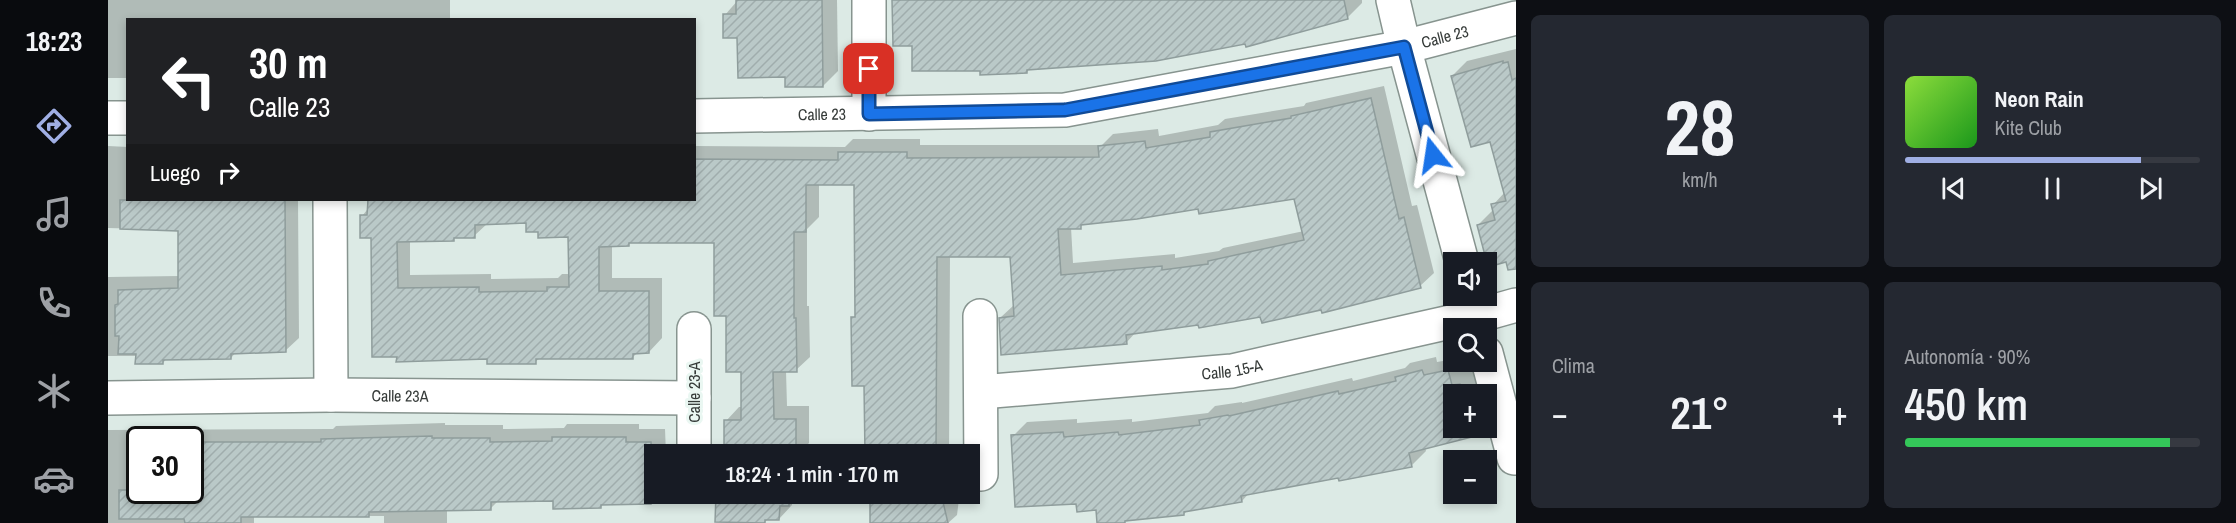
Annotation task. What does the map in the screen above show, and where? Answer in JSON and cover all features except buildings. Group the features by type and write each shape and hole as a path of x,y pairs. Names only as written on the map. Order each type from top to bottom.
{"street":[{"path":"868,0 869,114"},
{"path":"1394,0 1404,47 1459,252"},
{"name":"Calle 23","path":"696,116 1065,110 1404,47 1516,18"},
{"path":"108,118 126,118"},
{"path":"330,201 331,395"},
{"name":"Calle 15-A","path":"981,392 1232,371 1516,305"},
{"path":"980,316 981,474"},
{"name":"Calle 23-A","path":"694,329 694,444"},
{"path":"1491,372 1514,458"},
{"name":"Calle 23A","path":"108,398 331,395 694,398"}],"route":[{"path":"869,69 869,114 1065,110 1404,47 1433,155"}]}
